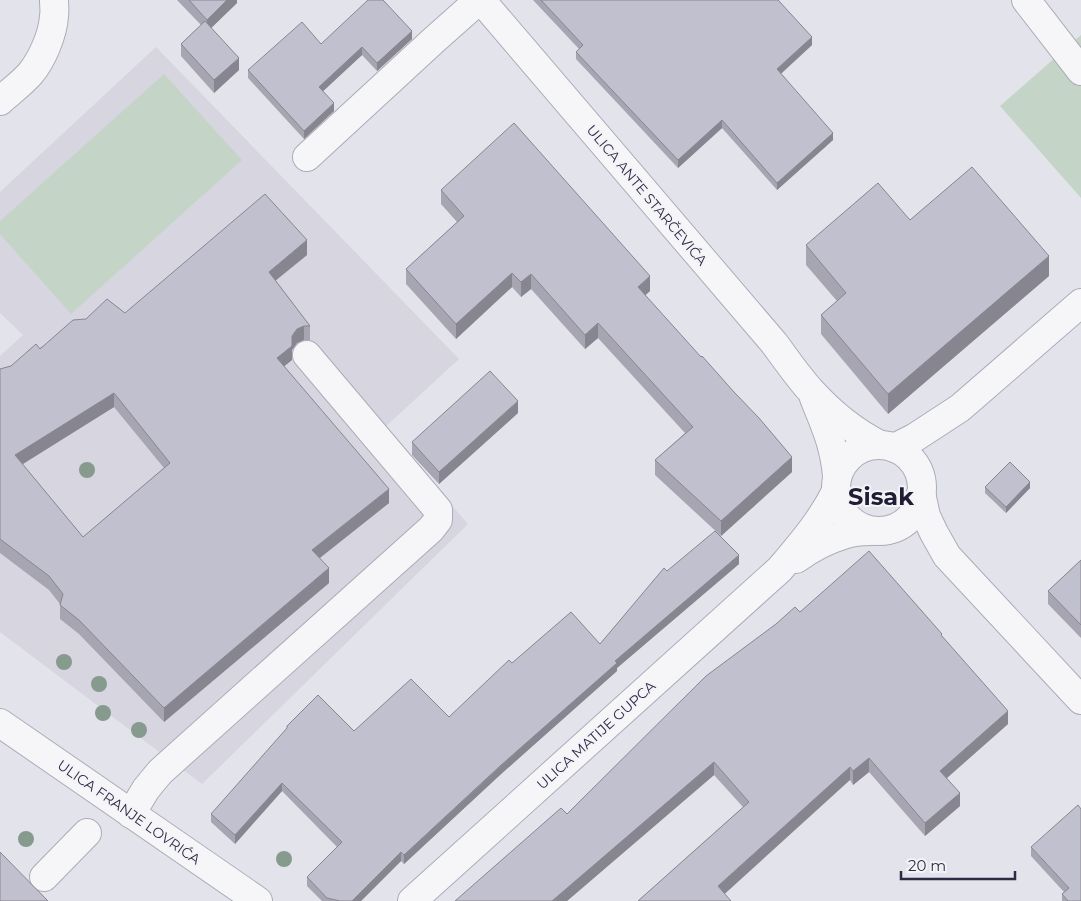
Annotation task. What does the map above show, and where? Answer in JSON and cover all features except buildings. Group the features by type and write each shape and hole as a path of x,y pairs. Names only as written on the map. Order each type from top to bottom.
{"street":[{"path":"0,101 30,74 42,56 55,14 54,0"},
{"path":"307,157 480,0"},
{"name":"ULICA ANTE STARČEVIĆA","path":"480,0 774,343 812,392 864,437 887,447"},
{"path":"1026,0 1081,71"},
{"path":"947,556 918,540 858,526 847,517 839,505 837,484 843,464 853,454 866,447 887,447 914,438 960,408 1081,303"},
{"path":"131,814 146,788 160,772 431,529 438,520 438,510 307,355"},
{"name":"ULICA ANTE STARČEVIĆA","path":"812,392 832,443 836,460 837,484"},
{"path":"878,531 898,527 910,518 918,507 927,458 941,433 960,408"},
{"path":"887,447 906,455 916,466 926,516 947,556 1081,700"},
{"name":"ULICA MATIJE GUPCA","path":"412,901 780,569 828,507 837,484"},
{"name":"ULICA MATIJE GUPCA","path":"780,569 809,550 841,535 852,532 878,531"},
{"name":"ULICA FRANJE LOVRIĆA","path":"0,723 258,901"},
{"path":"44,877 87,833"}],"shaded area":[{"path":"156,47 459,359 384,428 468,524 202,784 0,632 0,356 23,335 0,313 0,192"}],"green space":[{"path":"1081,35 1081,198 1000,106"},
{"path":"164,74 242,160 71,314 0,234 0,221"}],"district":[{"name":"Sisak","path":"881,496"}]}
